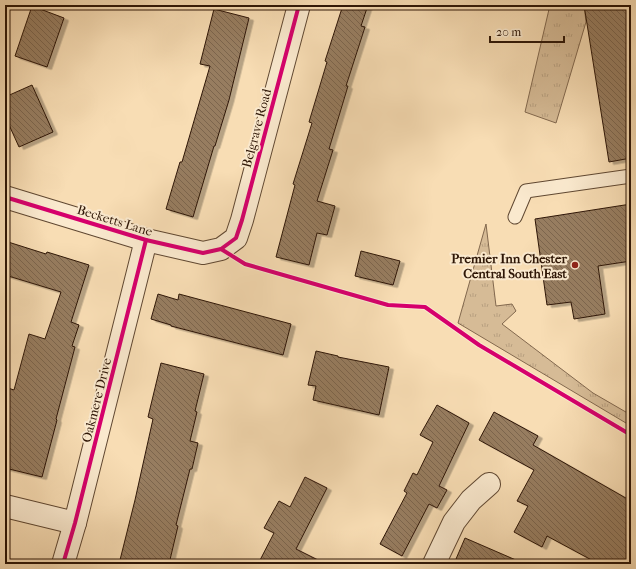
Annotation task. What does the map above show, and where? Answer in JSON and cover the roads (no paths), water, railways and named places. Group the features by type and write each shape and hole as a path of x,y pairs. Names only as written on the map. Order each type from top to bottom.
{"street":[{"name":"Belgrave Road","path":"221,249 236,238 242,220 299,5"},
{"name":"Becketts Lane","path":"5,197 146,240 203,253 221,249"},
{"name":"Oakmere Drive","path":"63,564 75,523 146,240"},
{"path":"434,564 454,522 471,500 488,484"},
{"path":"5,506 75,523"}],"lane":[{"path":"515,217 526,191 631,176"}],"place":[{"name":"Premier Inn Chester Central South East","path":"575,265"}]}
